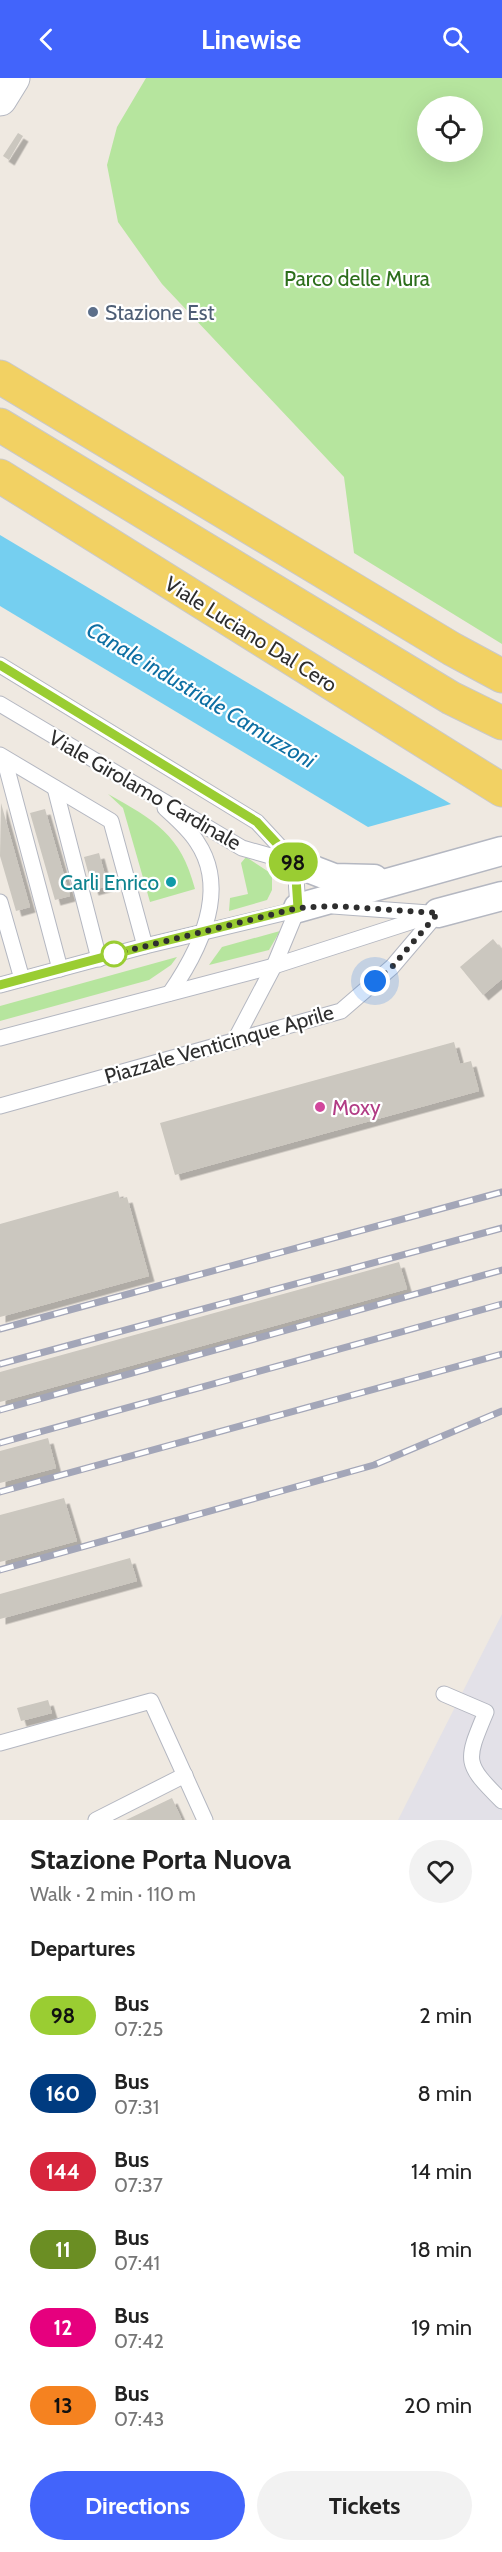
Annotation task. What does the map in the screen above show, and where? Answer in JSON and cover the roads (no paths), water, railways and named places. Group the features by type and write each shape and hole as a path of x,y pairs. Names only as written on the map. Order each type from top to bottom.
{"main road":[{"path":"0,377 452,649 502,676"},
{"path":"0,424 451,698 502,723"},
{"name":"Viale Luciano Dal Cero","path":"0,476 502,790"}],"street":[{"path":"0,99 13,78"},
{"path":"298,908 502,850"},
{"name":"Viale Girolamo Cardinale","path":"295,863 334,878 357,880 413,877"},
{"path":"438,913 502,896"}],"lane":[{"name":"Viale Girolamo Cardinale","path":"0,665 257,822 295,863"},
{"name":"Viale Girolamo Cardinale","path":"0,705 242,848 295,863"},
{"path":"2,757 111,822 145,946"},
{"path":"2,757 60,969"},
{"path":"55,788 99,958"},
{"path":"152,795 198,842 205,859 211,896 205,931 192,961 170,993"},
{"path":"234,1042 274,966 298,908 295,863"},
{"path":"0,902 22,980"},
{"path":"0,985 298,908 333,906 438,913"},
{"path":"0,1038 274,966 438,913"},
{"name":"Piazzale Venticinque Aprile","path":"0,1106 341,1011 392,967 438,913"},
{"path":"444,1694 486,1712 471,1748 474,1773 502,1801"},
{"path":"0,1743 151,1701 205,1820"},
{"path":"96,1820 185,1775"}],"water":[{"name":"Canale industriale Camuzzoni","path":"0,535 451,804 368,827 0,606"}],"railway":[{"path":"0,1329 502,1192"},
{"path":"0,1364 502,1228"},
{"path":"0,1410 502,1270"},
{"path":"0,1443 502,1304"},
{"path":"0,1492 502,1354"},
{"path":"0,1570 374,1465 502,1411"}],"place":[{"name":"Stazione Est","path":"93,312"},
{"name":"Carli Enrico","path":"171,882"},
{"name":"Moxy","path":"320,1107"}],"park label":[{"name":"Parco delle Mura","path":"357,278"}]}
